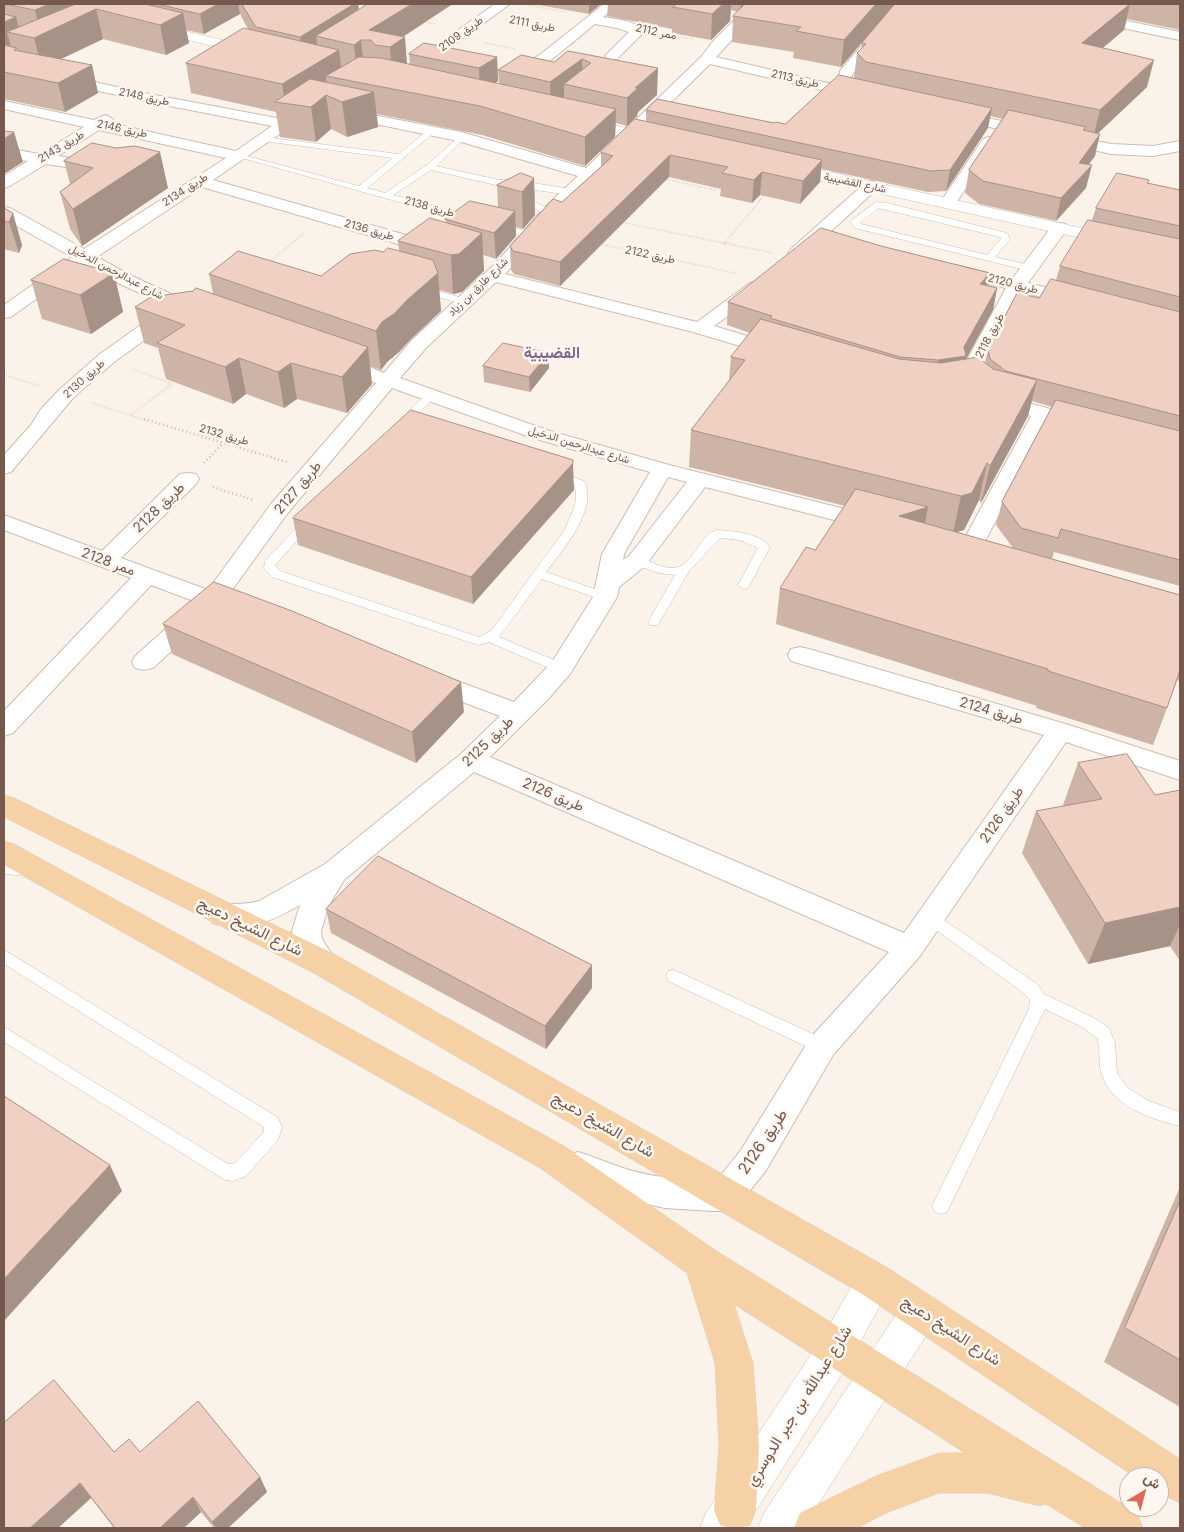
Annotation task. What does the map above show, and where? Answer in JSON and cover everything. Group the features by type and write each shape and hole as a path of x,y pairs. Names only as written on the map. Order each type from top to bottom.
{"main road":[{"name":"شارع الشيخ دعيج","path":"4,805 222,915 322,963 875,1281 1180,1482"},
{"path":"4,852 552,1157 702,1262 879,1376 1122,1528"},
{"path":"702,1262 734,1363 739,1447 728,1519"},
{"path":"816,1528 876,1496 938,1472 987,1473 1063,1492"}],"street":[{"name":"طريق 2109","path":"402,76 503,4"},
{"name":"طريق 2111","path":"499,89 553,53 612,4"},
{"name":"شارع طارق بن زياد","path":"389,381 419,344 463,301 492,269 529,235 588,174 707,59 719,43 758,4"},
{"path":"857,94 844,82 845,74 904,4"},
{"path":"1036,8 1180,36"},
{"path":"724,14 744,18"},
{"name":"ممر 2112","path":"595,18 638,31"},
{"path":"143,20 267,52"},
{"path":"607,59 638,31"},
{"path":"4,60 19,53"},
{"name":"طريق 2113","path":"707,59 876,98"},
{"name":"طريق 2148","path":"4,66 210,111 284,124"},
{"name":"طريق 2143","path":"4,183 97,124 144,97"},
{"name":"طريق 2146","path":"4,105 240,156"},
{"name":"طريق 2134","path":"7,307 194,184 240,156 284,124 320,107 432,131"},
{"path":"196,120 210,111"},
{"path":"942,113 1111,149 1153,151 1180,146"},
{"path":"559,118 676,144"},
{"path":"948,203 1000,125"},
{"path":"151,149 182,130"},
{"path":"432,131 462,137 588,174"},
{"path":"4,153 117,169"},
{"name":"شارع القضيبية","path":"769,164 1180,255"},
{"name":"طريق 2136","path":"172,182 194,184 323,217 454,254"},
{"path":"700,328 779,268 871,186"},
{"name":"شارع عبدالرحمن الدخيل","path":"4,212 124,279 204,316"},
{"name":"طريق 2118","path":"1060,228 1017,285 972,371 966,387 993,399 1098,427"},
{"path":"816,236 835,241"},
{"name":"طريق 2120","path":"941,266 1094,305"},
{"path":"492,269 792,356"},
{"name":"طريق 2130","path":"4,468 39,428 48,413 66,394 107,358 180,306"},
{"name":"شارع عبدالرحمن الدخيل","path":"324,358 540,434 662,469 893,528"},
{"name":"طريق 2127","path":"144,662 213,600 279,509 389,381"},
{"path":"971,548 1042,413"},
{"name":"طريق 2125","path":"606,590 613,554 662,469"},
{"name":"طريق 2128","path":"105,561 188,479"},
{"name":"طريق 2125","path":"222,915 249,916 269,909 335,872 471,760 540,692 561,668 606,590 637,561 700,479"},
{"name":"ممر 2128","path":"4,522 213,600"},
{"path":"4,727 146,576"},
{"path":"213,600 250,614"},
{"name":"طريق 2124","path":"800,655 1060,731 1180,771"},
{"path":"407,672 518,713"},
{"name":"طريق 2126","path":"725,1195 753,1161 822,1046 910,948 1060,731"},
{"name":"طريق 2126","path":"471,760 910,948"},
{"name":"طريق 2125","path":"322,963 308,940 307,925 315,905 335,872"},
{"path":"552,1157 629,1185 668,1194 725,1195"},
{"name":"شارع عبدالله بن جبر الدوسري","path":"728,1519 837,1348 875,1281"},
{"path":"779,1528 921,1310"}],"lane":[{"path":"361,189 432,131"},
{"name":"طريق 2138","path":"387,196 430,167 462,137"},
{"path":"263,140 401,157"},
{"name":"طريق 2138","path":"240,156 482,222"},
{"path":"430,167 499,183 514,183 571,192"},
{"path":"499,183 504,190 549,213"},
{"path":"989,258 1006,240 1004,236 876,205 855,222 858,226 867,230 1030,268"},
{"path":"491,224 529,235"},
{"path":"409,286 463,301"},
{"path":"402,428 431,396"},
{"path":"319,510 269,564 276,574 479,641 490,638 573,527 582,498 582,486 578,481 541,469"},
{"path":"637,561 671,573 677,573 684,570 697,559 717,534 729,534 748,539 764,547 744,585"},
{"path":"654,622 684,570"},
{"path":"539,574 606,590"},
{"path":"490,638 561,668"},
{"path":"4,868 20,868 38,872"},
{"path":"930,918 1031,989 1038,999 1100,1030 1107,1041 1107,1062 1112,1082 1121,1094 1136,1103 1180,1120"},
{"path":"4,956 271,1122 273,1127 272,1135 240,1170 233,1173 225,1172 4,1034"},
{"path":"674,976 822,1046"},
{"path":"941,1206 1037,1009 1038,999"}],"path":[{"path":"521,4 595,18"},
{"name":"طريق 2111","path":"488,15 577,33"},
{"path":"421,21 461,35 553,53"},
{"name":"ممر 2112","path":"638,31 719,43"},
{"path":"723,244 788,168"},
{"path":"657,177 715,190"},
{"path":"264,266 323,217"},
{"path":"612,220 723,244 779,268"},
{"name":"طريق 2122","path":"592,242 779,268"},
{"path":"107,358 172,384 131,416"},
{"name":"طريق 2132","path":"4,375 222,444 314,469"},
{"name":"طريق 2128","path":"188,479 279,509"}],"building":[{"path":"6,4 49,4 35,10"},
{"path":"76,4 145,4 183,13 160,25 96,9 34,38 7,32"},
{"path":"158,4 218,4 200,14"},
{"path":"242,4 354,4 300,37 256,27"},
{"path":"368,4 412,4 369,30 405,37 390,47 375,45 371,40 361,40 354,45 316,36"},
{"path":"677,4 723,4 712,14 673,7"},
{"path":"745,4 876,4 844,40 796,31 801,27 733,16"},
{"path":"895,4 1130,4 1082,43 1154,60 1100,110 866,62 857,53 866,44 862,43"},
{"path":"4,14 16,17 4,22"},
{"path":"244,28 339,50 282,84 186,63"},
{"path":"424,43 497,57 479,68 409,54"},
{"path":"4,45 17,48 14,50 92,65 58,83 4,72"},
{"path":"568,51 658,68 635,88 638,88 627,98 564,84 591,63 582,59 550,82 498,70 521,55 554,62"},
{"path":"359,57 381,58 616,109 585,137 480,106 326,76"},
{"path":"839,75 992,108 950,170 931,171 646,110 657,99 785,124"},
{"path":"310,79 374,92 342,102 326,95 311,107 275,102"},
{"path":"1009,110 1086,127 1083,130 1100,134 1079,163 1092,165 1061,198 983,181 969,170"},
{"path":"635,119 822,160 803,181 762,172 754,180 722,173 728,167 670,155 560,262 513,251 510,246 553,199 562,202 613,156 601,152"},
{"path":"4,131 14,132 4,139"},
{"path":"92,143 116,148 135,146 160,152 73,209 60,192 93,168 64,161"},
{"path":"521,173 534,178 522,192 497,185"},
{"path":"1117,173 1149,180 1147,183 1180,190 1180,226 1096,208"},
{"path":"470,201 515,211 494,233 445,219"},
{"path":"4,208 13,213 9,222 4,221"},
{"path":"430,218 482,233 459,254 451,255 398,241"},
{"path":"1088,220 1180,239 1180,297 1060,266"},
{"path":"821,228 881,246 990,273 980,284 997,288 964,347 966,356 938,360 900,357 770,318 772,316 728,302"},
{"path":"388,248 433,260 438,273 395,313 382,322 376,331 209,274 238,251 321,276 350,254 375,250 383,252"},
{"path":"64,259 114,273 80,295 31,280"},
{"path":"1051,279 1180,312 1180,416 1006,371 990,359 988,349 1017,293 1039,298"},
{"path":"196,288 368,347 342,377 291,363 278,372 239,358 225,367 157,343 185,325 135,307 151,297 193,291"},
{"path":"761,319 899,359 941,363 978,357 993,369 1037,380 990,466 987,463 972,493 961,496 691,430 745,360 731,357"},
{"path":"503,343 549,353 529,377 483,366"},
{"path":"1056,400 1180,431 1180,560 1061,529 1058,538 1021,528 1002,502"},
{"path":"411,410 573,460 573,463 471,577 293,518"},
{"path":"856,489 928,507 899,516 1180,595 1180,670 1167,708 1048,671 1048,669 780,588 806,547 815,550"},
{"path":"214,582 292,611 461,682 412,732 163,624"},
{"path":"1127,754 1155,795 1180,790 1180,907 1105,923 1036,811 1102,799 1078,763"},
{"path":"378,856 592,965 545,1026 326,909"},
{"path":"4,1096 110,1165 4,1279"},
{"path":"1180,1201 1180,1360 1125,1328"},
{"path":"54,1380 114,1452 129,1439 140,1452 198,1401 260,1477 212,1522 193,1497 160,1528 115,1528 80,1483 30,1528 4,1528 4,1423"}],"district":[{"name":"القضيبية","path":"552,353"}]}
